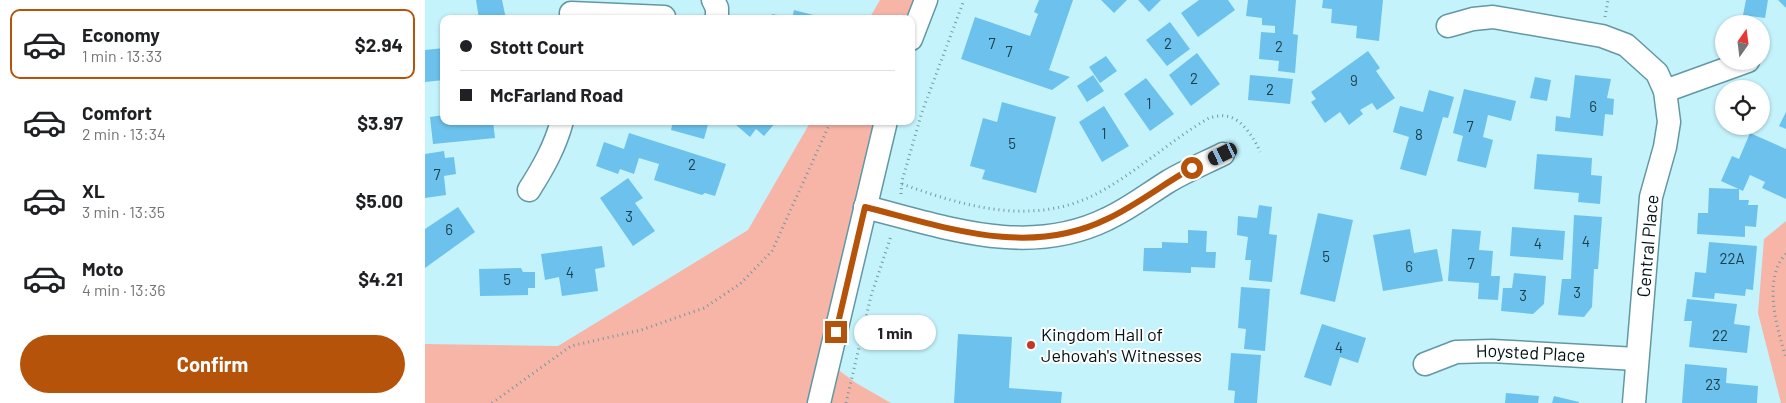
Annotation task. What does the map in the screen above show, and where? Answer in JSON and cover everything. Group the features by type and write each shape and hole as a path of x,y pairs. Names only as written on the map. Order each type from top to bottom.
{"street":[{"path":"713,0 717,8 717,15"},
{"path":"915,29 926,0"},
{"path":"570,11 665,12"},
{"name":"Central Place","path":"1448,26 1473,19 1493,17 1602,36 1626,45 1644,59 1657,73 1665,91 1669,122 1665,147 1651,196 1634,403"},
{"path":"1665,91 1724,70"},
{"path":"529,190 548,159 558,138 561,125"},
{"path":"819,403 885,125"},
{"path":"865,207 986,236 1035,239 1073,231 1106,220 1181,174 1223,154"},
{"name":"Hoysted Place","path":"1425,364 1456,352 1492,351 1637,359"}],"path":[{"path":"902,184 983,209 1038,212 1063,206 1098,192 1209,118 1219,116 1230,117 1251,135 1260,152"},
{"path":"492,403 571,346 641,330 705,308 740,284 772,251 829,125"},
{"path":"1786,254 1777,265 1774,280 1774,310 1786,358"}],"shaded area":[{"path":"880,0 914,0 908,15 871,15"},
{"path":"809,125 875,125 818,355 856,383 891,403 425,403 425,344 558,346 748,230"},
{"path":"1786,221 1786,403 1781,403 1758,313 1764,239"}],"building":[{"path":"476,0 502,0 505,15 478,15"},
{"path":"1039,0 1073,0 1049,70 1070,77 1052,90 961,59 975,17 1030,36 1038,14 1034,12"},
{"path":"1101,0 1127,0 1114,13"},
{"path":"1138,0 1161,0 1149,12"},
{"path":"1199,0 1228,0 1235,10 1198,37 1181,13"},
{"path":"1248,0 1296,0 1293,34 1298,35 1295,73 1278,71 1279,61 1259,59 1261,32 1275,33 1275,26 1262,25 1262,18 1246,16"},
{"path":"1323,0 1383,0 1379,41 1356,38 1357,26 1331,23 1332,9 1322,8"},
{"path":"1746,0 1768,0 1766,15 1743,15"},
{"path":"1778,0 1786,0 1786,8"},
{"path":"794,10 813,15 793,15"},
{"path":"1170,22 1190,49 1167,66 1146,40"},
{"path":"440,48 440,80 425,82 425,50"},
{"path":"1368,51 1380,68 1376,71 1395,98 1377,110 1372,103 1360,110 1363,114 1349,125 1340,112 1325,123 1311,102 1316,99 1311,92"},
{"path":"1197,53 1220,84 1191,106 1169,75"},
{"path":"1106,56 1117,71 1100,83 1089,67"},
{"path":"1093,75 1104,91 1087,102 1077,86"},
{"path":"1250,75 1293,79 1290,104 1248,100"},
{"path":"1575,75 1611,79 1607,98 1614,99 1613,115 1605,114 1603,136 1555,131 1556,116 1570,118"},
{"path":"1535,77 1551,80 1547,101 1530,98"},
{"path":"1146,78 1174,114 1150,131 1124,94"},
{"path":"1464,89 1516,101 1511,121 1488,115 1483,137 1493,140 1486,168 1457,161 1463,136 1453,133"},
{"path":"1429,90 1454,97 1448,118 1443,117 1426,176 1400,169 1409,137 1393,132 1400,106 1423,112"},
{"path":"1002,102 1056,117 1036,193 982,179 985,170 970,166 983,118 997,122"},
{"path":"1104,106 1129,146 1102,162 1079,122"},
{"path":"1786,112 1786,129 1779,126"},
{"path":"440,116 440,125 493,125 495,138 433,144 430,117"},
{"path":"672,125 708,125 704,139 671,130"},
{"path":"736,125 774,125 764,136 756,129 750,137"},
{"path":"629,133 726,164 715,196 705,193 702,195 654,180 659,164 639,158 634,174 620,169 618,174 596,166 604,142 624,149"},
{"path":"1749,135 1754,135 1786,149 1786,199 1762,188 1765,182 1750,175 1743,191 1721,181 1732,156 1739,159"},
{"path":"444,151 445,158 454,157 456,174 444,176 446,195 425,198 425,154"},
{"path":"1537,154 1592,158 1591,175 1602,176 1600,204 1578,202 1579,193 1534,189"},
{"path":"628,178 643,198 635,203 655,231 633,246 600,198"},
{"path":"1709,188 1739,189 1739,200 1749,200 1748,205 1758,205 1756,227 1745,226 1745,237 1697,234 1698,213 1708,213"},
{"path":"1259,205 1272,207 1269,234 1277,235 1272,282 1249,280 1251,260 1245,260 1248,237 1237,235 1238,216 1257,218"},
{"path":"458,207 475,232 425,268 425,229"},
{"path":"1318,213 1353,220 1335,302 1300,294"},
{"path":"1574,215 1602,217 1598,269 1594,269 1592,307 1584,317 1558,315 1562,279 1571,279"},
{"path":"1512,227 1565,231 1563,260 1510,256"},
{"path":"1410,229 1414,253 1437,249 1443,281 1383,291 1373,235"},
{"path":"1452,229 1481,231 1479,250 1493,251 1491,276 1500,276 1498,300 1478,299 1479,283 1448,281"},
{"path":"1188,230 1207,231 1206,252 1216,252 1215,268 1191,267 1191,273 1143,271 1144,248 1162,248 1162,242 1188,243"},
{"path":"1709,242 1757,246 1753,290 1746,289 1745,296 1715,293 1714,299 1692,297 1695,272 1706,273"},
{"path":"602,246 605,267 595,269 598,291 562,296 559,277 545,280 541,254"},
{"path":"521,268 523,272 535,272 535,288 528,288 528,295 480,296 479,269"},
{"path":"1514,273 1546,276 1544,304 1533,314 1501,311 1503,288 1512,288"},
{"path":"1241,287 1270,289 1265,351 1244,349 1246,329 1238,328"},
{"path":"1687,299 1737,304 1734,324 1750,326 1747,353 1689,347 1692,321 1684,321"},
{"path":"1322,324 1366,338 1358,363 1340,357 1331,386 1304,377"},
{"path":"958,334 1012,337 1009,388 1062,392 1061,403 954,403"},
{"path":"1231,353 1261,355 1257,403 1234,403 1235,391 1228,390"},
{"path":"1685,364 1727,368 1726,383 1758,386 1757,403 1682,403"},
{"path":"1506,393 1539,396 1538,403 1505,403"},
{"path":"1554,396 1579,402 1579,403 1552,403"}],"place":[{"name":"Kingdom Hall of Jehovah's Witnesses","path":"1031,345"}],"route":[{"path":"836,332 865,207 986,236 1035,239 1064,233 1106,220 1192,168"}]}
